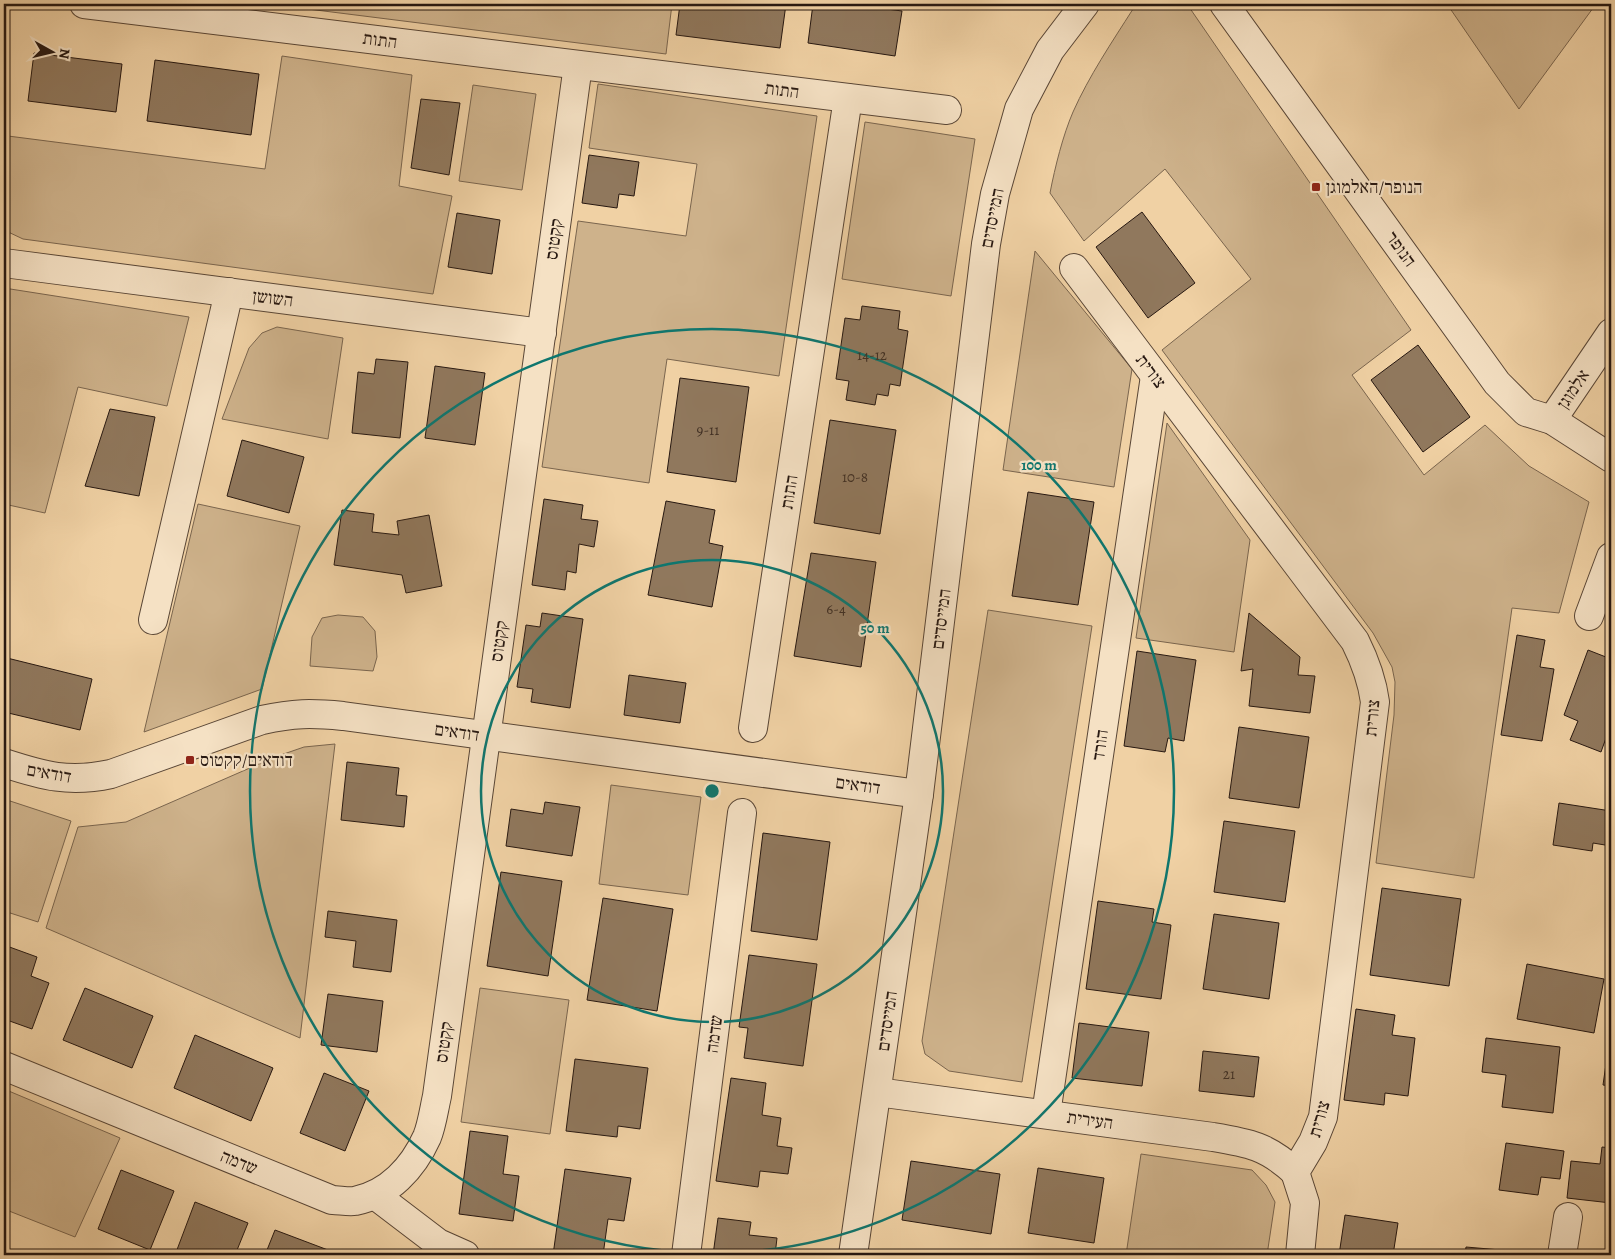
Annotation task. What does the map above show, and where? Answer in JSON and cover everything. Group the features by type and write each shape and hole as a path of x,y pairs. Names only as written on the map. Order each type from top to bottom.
{"street":[{"name":"התות","path":"84,4 848,98 753,728"},
{"name":"המייסדים","path":"853,1255 920,794 986,244 995,194 1019,109 1050,50 1085,4"},
{"name":"הנופר","path":"1224,4 1497,382 1526,412 1552,420 1611,458"},
{"name":"קקטוס","path":"375,1195 391,1184 412,1165 428,1136 437,1096 578,65"},
{"path":"848,98 947,110"},
{"name":"השושן","path":"4,263 542,333"},
{"name":"צורית","path":"1074,268 1355,641 1366,663 1373,684 1375,702 1323,1117 1313,1142 1295,1172"},
{"path":"152,620 229,292"},
{"name":"אלמוגן","path":"1552,420 1611,332"},
{"name":"הורד","path":"1046,1114 1155,376"},
{"path":"1589,616 1611,556"},
{"name":"דודאים","path":"4,763 52,778 89,778 111,774 262,720 287,714 306,713 920,794"},
{"name":"שדמה","path":"686,1255 742,813"},
{"name":"שדמה","path":"4,1066 332,1200 353,1201 375,1195"},
{"name":"העירית","path":"876,1092 1247,1143 1268,1150 1295,1172"},
{"path":"1295,1172 1305,1203 1300,1255"},
{"path":"375,1195 438,1243 466,1255"},
{"path":"1562,1255 1568,1217"}],"shaded area":[{"path":"268,4 672,4 666,54"},
{"path":"1139,4 1187,4 1411,330 1352,375 1424,475 1485,425 1529,466 1589,502 1559,613 1512,608 1474,878 1376,863 1394,715 1395,682 1392,667 1373,633 1162,350 1251,279 1165,169 1084,241 1050,193 1069,121 1079,99 1093,72 1133,9"},
{"path":"1447,4 1596,4 1519,109"},
{"path":"282,56 412,75 399,186 452,196 433,294 23,239 4,230 4,164 8,136 265,169"},
{"path":"598,84 817,116 779,376 667,359 649,483 542,467 578,221 686,236 697,164 589,148"},
{"path":"473,85 536,94 522,190 459,181"},
{"path":"865,122 975,139 951,296 842,279"},
{"path":"1035,251 1132,369 1114,487 1003,470"},
{"path":"4,288 189,317 167,406 78,387 45,513 4,504"},
{"path":"277,327 343,338 328,439 222,419 249,348 262,333"},
{"path":"1167,423 1250,540 1234,652 1136,638"},
{"path":"198,504 300,526 262,689 144,732"},
{"path":"988,610 1092,626 1022,1082 949,1071 925,1054 922,1041"},
{"path":"338,615 363,617 375,631 377,657 373,671 310,666 312,637 322,618"},
{"path":"335,744 300,1038 46,928 78,827 126,822 275,757 304,747"},
{"path":"611,785 701,797 688,895 599,884"},
{"path":"4,799 71,821 38,922 4,911"},
{"path":"480,988 569,1000 550,1134 461,1122"},
{"path":"4,1089 120,1138 75,1237 4,1209"},
{"path":"1141,1154 1252,1170 1266,1185 1275,1202 1267,1255 1126,1255"}],"building":[{"path":"680,4 786,4 780,48 676,35"},
{"path":"813,4 888,4 887,9 902,11 895,56 808,43"},
{"path":"34,53 122,64 116,112 28,101"},
{"path":"155,60 259,74 251,135 147,121"},
{"path":"421,99 460,103 449,175 411,168"},
{"path":"589,155 639,162 634,196 619,194 617,208 582,203"},
{"path":"1142,212 1195,283 1148,318 1096,247"},
{"path":"457,213 500,220 492,274 448,267"},
{"path":"862,306 900,311 898,329 908,331 900,386 890,384 888,396 877,394 875,405 846,400 849,381 836,379 845,318 860,320"},
{"path":"1418,345 1470,417 1423,452 1371,380"},
{"path":"376,359 408,362 400,438 352,433 358,372 374,374"},
{"path":"435,366 485,373 475,445 425,438"},
{"path":"680,378 749,387 736,482 667,472"},
{"path":"110,409 155,417 139,496 85,486"},
{"path":"830,420 896,430 880,534 814,523"},
{"path":"242,440 304,457 289,513 227,496"},
{"path":"1028,492 1094,502 1078,605 1012,596"},
{"path":"544,499 583,505 581,519 598,521 594,547 579,544 576,573 567,571 565,590 532,585"},
{"path":"666,501 715,510 709,543 723,546 712,607 648,595"},
{"path":"342,510 374,514 372,532 399,535 397,521 429,515 442,586 406,593 402,575 334,565"},
{"path":"811,553 876,562 861,667 794,656"},
{"path":"542,613 583,619 570,708 531,702 533,689 517,687 526,625 540,627"},
{"path":"1249,613 1300,657 1298,675 1315,676 1310,713 1249,706 1253,669 1241,671"},
{"path":"1517,635 1545,640 1540,667 1554,669 1542,741 1501,735"},
{"path":"1588,650 1611,659 1611,724 1601,752 1570,740 1578,721 1564,715"},
{"path":"1137,651 1196,660 1184,741 1168,738 1165,752 1124,746"},
{"path":"7,658 92,679 80,730 4,712 4,673"},
{"path":"629,675 686,683 680,723 624,715"},
{"path":"1239,727 1309,737 1299,808 1229,798"},
{"path":"347,762 399,768 396,795 407,796 404,827 341,820"},
{"path":"545,802 580,807 572,856 506,846 511,809 543,814"},
{"path":"1559,803 1611,811 1611,846 1593,843 1592,851 1553,845"},
{"path":"1224,821 1295,831 1285,902 1214,892"},
{"path":"763,833 830,842 817,940 751,931"},
{"path":"501,872 562,881 548,976 487,966"},
{"path":"1382,888 1461,899 1449,986 1370,975"},
{"path":"603,898 673,909 657,1011 587,1000"},
{"path":"1098,901 1154,909 1152,922 1171,925 1161,999 1086,989"},
{"path":"328,911 397,920 391,972 353,967 356,941 325,937"},
{"path":"1214,914 1279,923 1269,999 1203,989"},
{"path":"4,945 37,957 31,976 49,983 32,1029 4,1019"},
{"path":"749,955 817,964 803,1066 744,1058 748,1028 739,1027"},
{"path":"1527,964 1604,979 1594,1033 1517,1019"},
{"path":"85,988 153,1016 132,1068 63,1040"},
{"path":"328,994 383,1001 377,1052 321,1045"},
{"path":"1356,1009 1395,1015 1392,1035 1415,1038 1408,1096 1385,1093 1384,1105 1344,1100"},
{"path":"1079,1023 1149,1032 1142,1086 1072,1078"},
{"path":"195,1035 273,1068 251,1121 174,1088"},
{"path":"1486,1038 1560,1047 1553,1113 1502,1107 1506,1075 1482,1072"},
{"path":"1203,1051 1259,1057 1254,1097 1199,1091"},
{"path":"575,1059 648,1068 640,1129 618,1126 617,1137 566,1131"},
{"path":"1606,1064 1611,1065 1611,1086 1603,1085"},
{"path":"324,1073 369,1091 345,1151 300,1133"},
{"path":"731,1078 766,1083 762,1115 781,1118 777,1146 792,1148 788,1174 760,1171 758,1187 716,1181"},
{"path":"470,1131 508,1136 503,1174 519,1176 513,1221 459,1214"},
{"path":"1506,1143 1564,1151 1560,1179 1541,1177 1538,1195 1499,1190"},
{"path":"1602,1147 1611,1148 1611,1203 1567,1198 1571,1161 1600,1164"},
{"path":"911,1161 1000,1174 991,1234 902,1220"},
{"path":"1038,1168 1104,1178 1094,1243 1028,1233"},
{"path":"565,1169 631,1178 624,1221 608,1219 603,1255 553,1255"},
{"path":"121,1170 174,1191 150,1250 98,1229"},
{"path":"195,1202 248,1223 235,1255 175,1255"},
{"path":"1345,1215 1398,1223 1393,1255 1339,1255"},
{"path":"718,1218 751,1222 749,1235 777,1238 775,1255 713,1255"},
{"path":"275,1230 328,1250 326,1255 265,1255"},
{"path":"1466,1247 1535,1253 1535,1255 1465,1255"}],"place":[{"name":"הנופר/האלמוגן","path":"1316,187"},
{"name":"דודאים/קקטוס","path":"190,760"}]}
